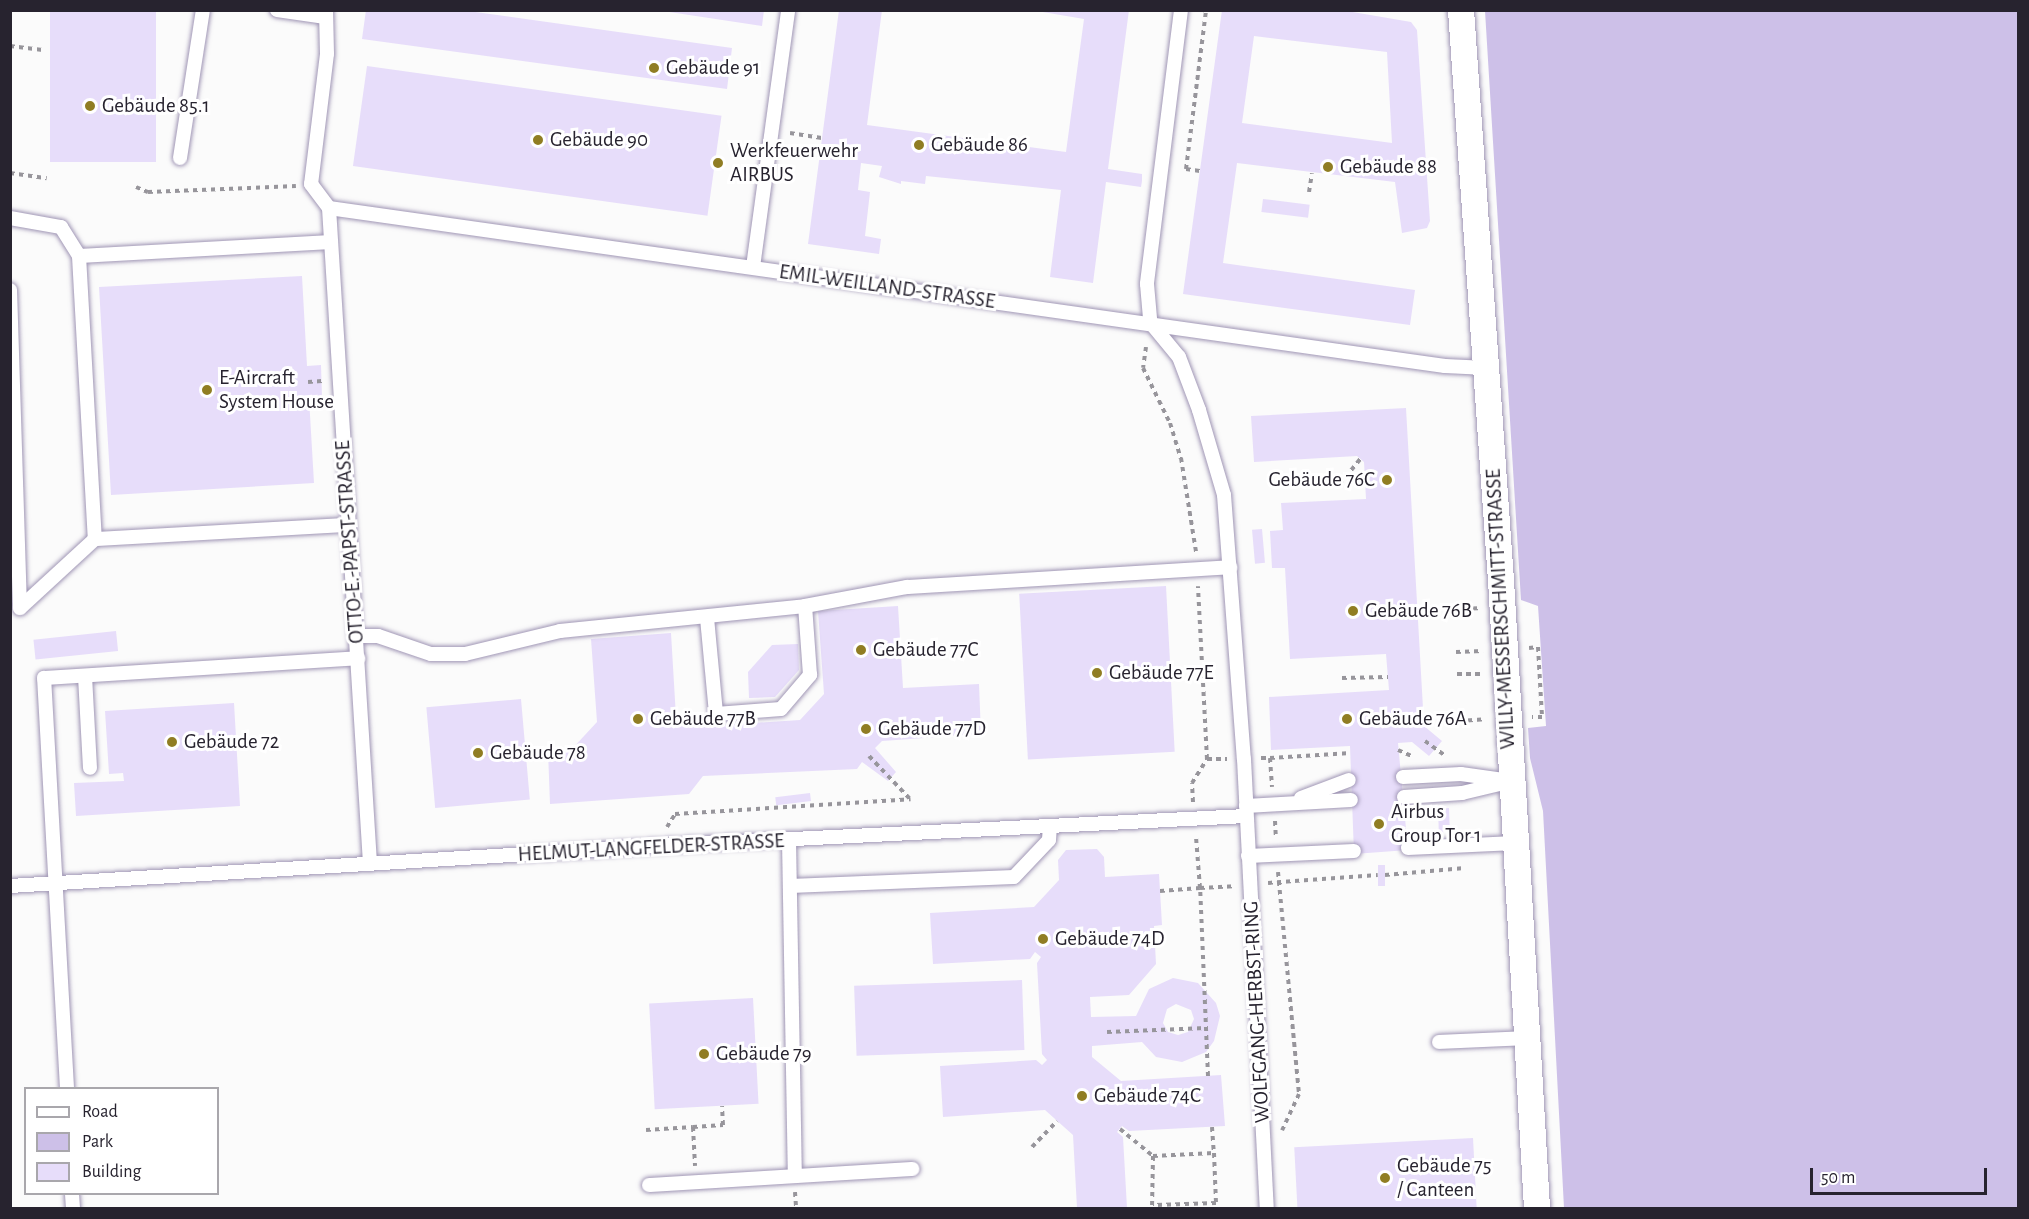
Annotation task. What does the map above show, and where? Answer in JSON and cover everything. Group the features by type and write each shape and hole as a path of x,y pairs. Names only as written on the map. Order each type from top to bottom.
{"street":[{"name":"WILLY-MESSERSCHMITT-STRASSE","path":"1461,10 1487,368 1537,1209"}],"lane":[{"path":"180,158 203,10"},
{"path":"277,10 325,14 327,54 311,184 329,208"},
{"path":"753,267 788,10"},
{"path":"1150,322 1147,284 1181,10"},
{"name":"EMIL-WEILLAND-STRASSE","path":"329,208 1150,322 1445,366 1487,368"},
{"name":"OTTO-E.-PAPST-STRASSE","path":"329,208 347,525 357,636 370,864"},
{"path":"10,218 61,227 79,256 95,539"},
{"path":"79,256 332,242"},
{"path":"10,290 20,608 95,539 347,525"},
{"name":"WOLFGANG-HERBST-RING","path":"1150,322 1179,357 1203,420 1224,495 1244,759 1267,1209"},
{"path":"357,636 378,636 431,654 450,655 560,631 707,618 805,606 907,587 1230,567"},
{"path":"707,618 716,714 781,709 810,675 805,606"},
{"path":"67,1087 44,678 358,658"},
{"path":"85,676 90,768"},
{"path":"1403,777 1461,774 1511,781"},
{"path":"1280,804 1349,780"},
{"path":"1404,797 1462,793 1511,781"},
{"name":"HELMUT-LANGFELDER-STRASSE","path":"10,886 656,846 1194,818 1280,804 1351,800"},
{"path":"790,886 1014,877 1049,840 1050,826"},
{"path":"789,840 795,1176"},
{"path":"1408,848 1515,843"},
{"path":"1248,856 1354,851"},
{"path":"1439,1042 1527,1038"},
{"path":"650,1185 913,1169"}],"path":[{"path":"1186,169 1206,10"},
{"path":"10,46 45,50"},
{"path":"772,130 822,138"},
{"path":"10,173 47,178"},
{"path":"1309,192 1312,173"},
{"path":"136,187 148,192 311,184"},
{"path":"1150,322 1143,368 1170,423 1181,458 1197,569 1207,759 1192,783 1200,888 1208,1076"},
{"path":"1340,484 1360,459"},
{"path":"1455,609 1487,608"},
{"path":"1524,648 1538,647 1542,717"},
{"path":"1456,652 1488,651"},
{"path":"1457,674 1489,673"},
{"path":"1342,678 1388,677"},
{"path":"1425,741 1445,757"},
{"path":"1207,759 1351,753"},
{"path":"656,846 675,814 911,799 868,756"},
{"path":"1270,758 1280,804 1279,882 1299,1094 1278,1136"},
{"path":"1385,874 1465,868"},
{"path":"1160,891 1378,875"},
{"path":"1107,1032 1206,1028"},
{"path":"646,1130 723,1125 722,1106"},
{"path":"1032,1147 1057,1121"},
{"path":"693,1127 696,1182"},
{"path":"1212,1127 1217,1209"},
{"path":"1120,1129 1153,1156 1214,1154"},
{"path":"1153,1156 1154,1207 1216,1203"}],"green space":[{"path":"1485,11 2018,11 2018,1208 1564,1208 1543,811 1530,758 1528,728 1546,726 1538,606 1521,600"}],"building":[{"name":"Gebäude 85.1","path":"50,10 156,10 156,162 50,162"},
{"name":"Gebäude 91","path":"366,10 461,10 732,48 727,89 362,39"},
{"path":"656,10 764,10 762,26"},
{"name":"Gebäude 86","path":"839,10 882,10 867,125 1066,152 1084,19 1031,10 1129,10 1108,169 1142,174 1142,181 1141,187 1106,182 1093,283 1050,277 1061,190 926,176 925,184 901,181 901,184 879,177 882,166 861,163 858,190 870,192 865,236 881,239 879,254 808,244"},
{"name":"Gebäude 88","path":"1222,10 1341,10 1411,22 1417,30 1430,221 1427,228 1402,233 1395,182 1237,163 1223,263 1415,290 1410,325 1183,294","holes":["1254,36 1387,52 1392,143 1242,123"]},
{"name":"Gebäude 90","path":"367,66 722,116 707,216 353,166"},
{"path":"1263,199 1310,205 1308,218 1261,212"},
{"name":"E-Aircraft System House","path":"302,276 307,366 321,365 322,397 309,398 314,483 111,495 99,287"},
{"path":"1406,408 1424,726 1442,741 1429,756 1412,742 1398,743 1408,850 1354,854 1350,746 1271,750 1269,697 1389,690 1386,654 1290,659 1285,568 1272,568 1270,531 1283,530 1281,503 1366,499 1364,462 1357,456 1254,462 1251,416"},
{"path":"1262,529 1265,563 1255,564 1252,530"},
{"name":"Gebäude 77E","path":"1166,586 1175,752 1028,759 1019,594"},
{"path":"898,606 903,688 979,684 981,734 882,741 875,748 896,772 888,781 862,762 857,769 703,776 689,794 550,804 548,751 571,750 597,722 591,639 671,633 676,717 690,727 800,720 824,694 818,611"},
{"path":"116,631 118,651 36,660 33,640"},
{"path":"798,644 799,670 775,697 749,698 748,672 772,645"},
{"name":"Gebäude 78","path":"521,699 530,800 435,808 426,707"},
{"name":"Gebäude 72","path":"234,703 240,806 76,816 74,783 124,781 123,773 109,774 105,711"},
{"path":"810,793 811,801 776,805 775,797"},
{"path":"1438,808 1449,808 1450,832 1439,832"},
{"path":"1097,849 1104,857 1105,877 1159,874 1162,925 1154,926 1156,964 1129,995 1090,997 1091,1017 1136,1016 1149,989 1173,978 1198,983 1216,1003 1220,1016 1214,1041 1206,1052 1182,1062 1156,1057 1142,1042 1092,1046 1092,1057 1121,1081 1221,1075 1225,1126 1129,1131 1122,1126 1117,1132 1123,1137 1127,1208 1077,1208 1073,1135 1045,1110 943,1117 940,1066 1036,1060 1042,1065 1047,1060 1042,1054 1037,963 1041,957 1035,952 1030,959 933,964 930,913 1034,907 1059,880 1058,860 1066,850","holes":["1176,1004 1191,1010 1194,1019 1188,1032 1178,1035 1168,1032 1163,1023 1167,1009"]},
{"path":"1378,865 1385,865 1385,886 1378,886"},
{"path":"1022,980 1024,1050 857,1056 854,986"},
{"name":"Gebäude 79","path":"753,998 759,1104 655,1109 649,1003"},
{"name":"Gebäude 75 / Canteen","path":"1473,1138 1477,1208 1297,1208 1294,1147"}],"place":[{"name":"Gebäude 91","path":"654,68"},
{"name":"Gebäude 85.1","path":"90,106"},
{"name":"Gebäude 90","path":"538,140"},
{"name":"Gebäude 86","path":"919,145"},
{"name":"Werkfeuerwehr AIRBUS","path":"718,163"},
{"name":"Gebäude 88","path":"1328,167"},
{"name":"E-Aircraft System House","path":"207,390"},
{"name":"Gebäude 76C","path":"1387,480"},
{"name":"Gebäude 76B","path":"1353,611"},
{"name":"Gebäude 77C","path":"861,650"},
{"name":"Gebäude 77E","path":"1097,673"},
{"name":"Gebäude 77B","path":"638,719"},
{"name":"Gebäude 76A","path":"1347,719"},
{"name":"Gebäude 77D","path":"866,729"},
{"name":"Gebäude 72","path":"172,742"},
{"name":"Gebäude 78","path":"478,753"},
{"name":"Airbus Group Tor 1","path":"1379,824"},
{"name":"Gebäude 74D","path":"1043,939"},
{"name":"Gebäude 79","path":"704,1054"},
{"name":"Gebäude 74C","path":"1082,1096"},
{"name":"Gebäude 75 / Canteen","path":"1385,1178"}]}
